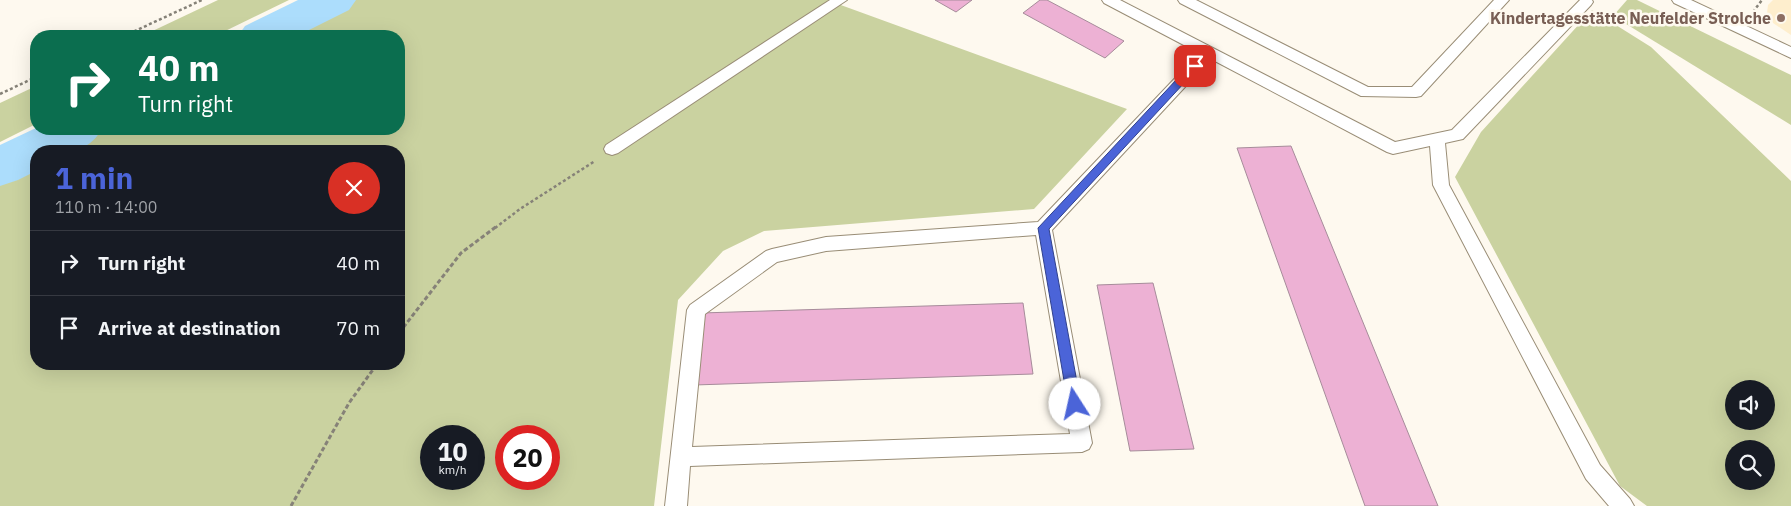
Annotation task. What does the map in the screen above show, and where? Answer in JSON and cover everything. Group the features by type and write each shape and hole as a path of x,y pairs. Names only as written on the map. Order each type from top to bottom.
{"lane":[{"path":"612,149 840,0"},
{"path":"1109,0 1393,148 1457,135 1585,1"},
{"path":"1185,0 1366,92 1416,92 1502,0"},
{"path":"1679,0 1791,53"},
{"path":"676,506 696,310 772,256 826,244 1043,228 1208,53"},
{"path":"1437,140 1441,185 1593,472 1623,506"},
{"path":"681,457 1082,443 1043,228"}],"path":[{"path":"137,30 202,0"},
{"path":"1749,18 1762,0"},
{"path":"0,94 30,80"},
{"path":"405,325 461,253 520,209 612,149"},
{"path":"291,506 349,403 373,370"}],"shaded area":[{"name":"Kindertagesstätte Neufelder Strolche","path":"1773,0 1791,0 1791,35 1773,23 1767,13 1768,5"}],"green space":[{"path":"218,0 289,0 227,30 155,30"},
{"path":"307,0 827,0 1127,109 1034,209 764,231 723,251 678,300 654,506 0,506 0,152 34,135 405,135 405,30 246,30"},
{"path":"1627,0 1637,0 1791,75 1791,125 1613,16"},
{"path":"1592,10 1651,47 1791,181 1791,506 1647,506 1620,486 1455,177 1481,132"},
{"path":"30,89 30,127 0,142 0,103"}],"building":[{"path":"935,0 972,0 956,12"},
{"path":"1040,0 1047,0 1124,41 1105,58 1023,13"},
{"path":"1291,146 1438,506 1365,506 1237,148"},
{"path":"1153,283 1194,449 1130,451 1097,285"},
{"path":"1023,303 1033,374 694,385 701,313"}],"waterway":[{"path":"273,30 334,0"},
{"path":"45,145 65,135"},
{"path":"0,167 30,152"}],"place":[{"name":"Kindertagesstätte Neufelder Strolche","path":"1781,18"}],"route":[{"path":"1075,404 1043,228 1195,66"}]}
